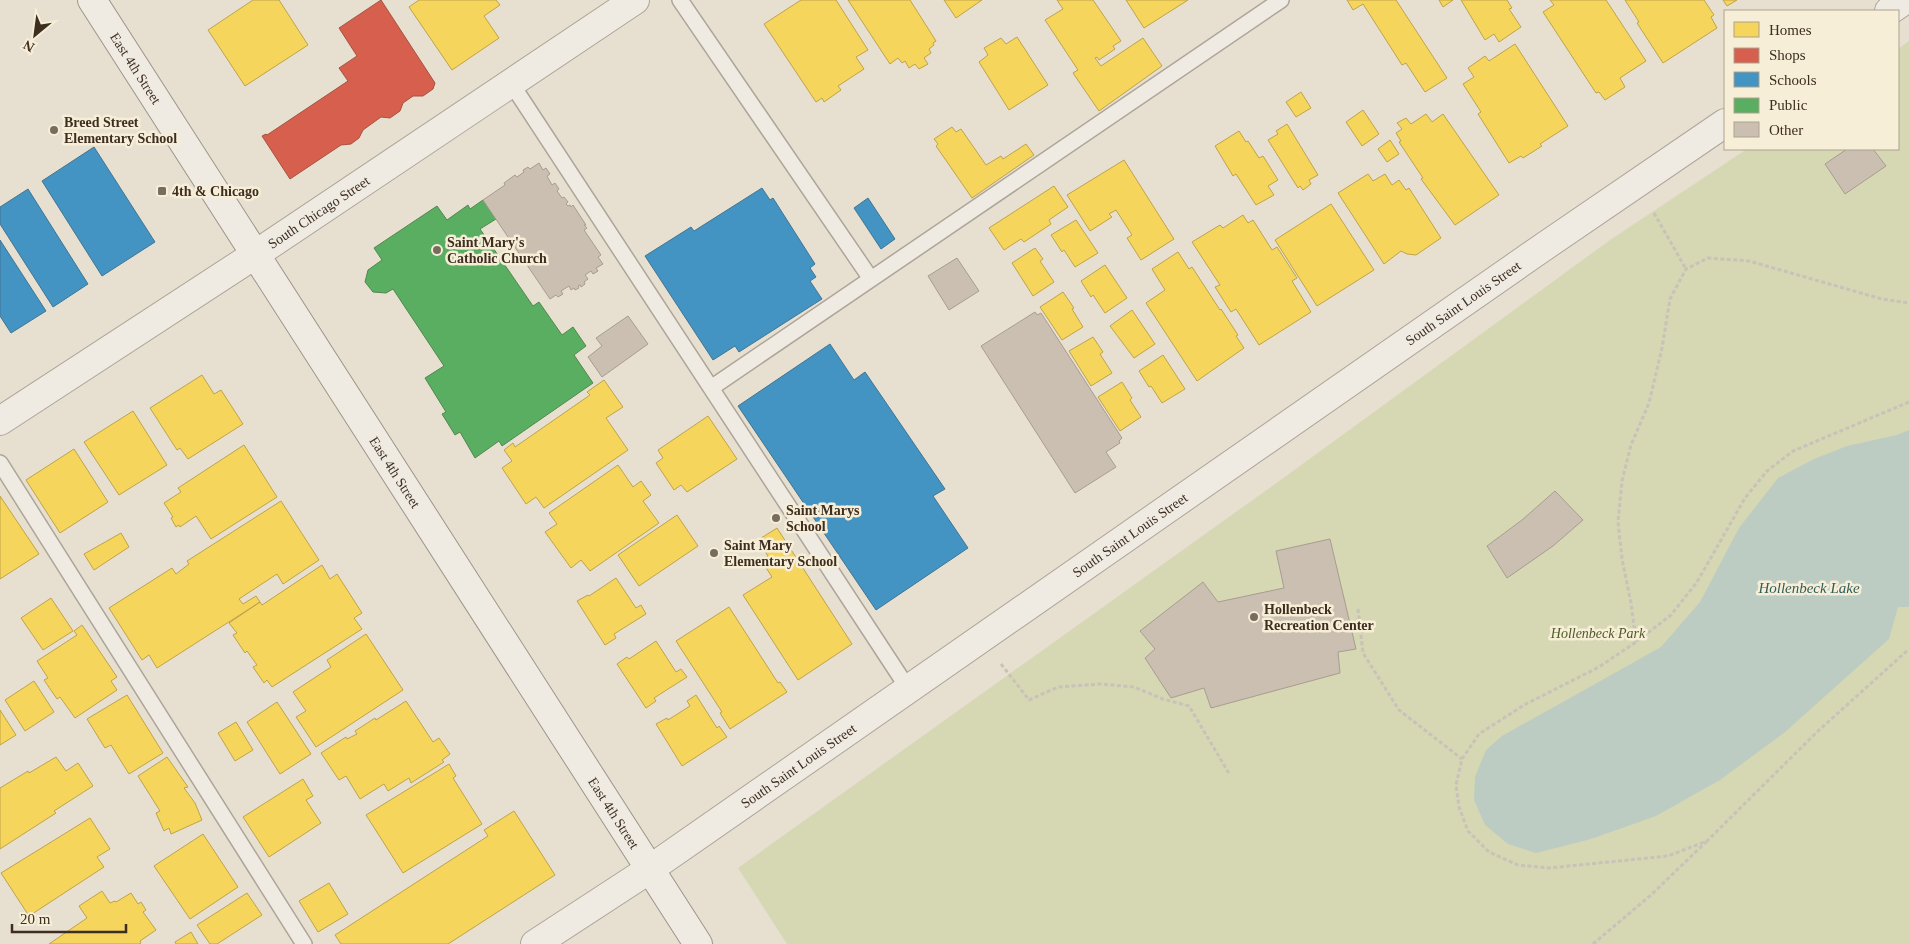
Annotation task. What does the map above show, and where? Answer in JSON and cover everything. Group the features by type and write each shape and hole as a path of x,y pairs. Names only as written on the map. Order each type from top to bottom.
{"street":[{"name":"East 4th Street","path":"92,0 698,944"},
{"name":"South Chicago Street","path":"0,422 256,254 635,0"},
{"path":"1890,10 1905,0"},
{"name":"South Saint Louis Street","path":"535,944 650,869 1724,124"}],"lane":[{"path":"680,0 871,279"},
{"path":"711,388 1281,0"},
{"path":"511,83 909,690"},
{"path":"0,463 304,944"}],"path":[{"path":"1636,184 1686,269"},
{"path":"1636,642 1631,603 1622,559 1618,522 1622,481 1631,445 1649,403 1662,348 1670,299 1686,269 1708,258 1749,261 1882,299 1909,302"},
{"path":"1707,841 1668,856 1549,868 1518,865 1489,852 1468,831 1459,807 1456,785 1462,759 1479,734 1524,705 1599,667 1671,616 1692,588 1745,498 1766,471 1793,451 1909,402"},
{"path":"1358,609 1363,653 1399,710 1462,759"},
{"path":"982,639 1029,700 1058,687 1102,684 1134,687 1162,699 1189,706 1230,775"},
{"path":"1593,944 1651,895 1818,731 1909,649"}],"green space":[{"name":"Hollenbeck Park","path":"1909,41 1909,944 787,944 738,868 1282,479 1610,240 1745,150 1899,150 1899,48"}],"water":[{"name":"Hollenbeck Lake","path":"1909,430 1909,607 1898,607 1889,639 1785,732 1720,780 1656,816 1591,839 1536,853 1508,844 1485,825 1474,800 1475,777 1486,750 1502,736 1661,647 1700,602 1739,528 1778,478 1814,459 1847,446 1897,435"}],"building: Homes":[{"path":"253,0 279,0 308,45 245,86 208,30"},
{"path":"419,0 496,0 500,5 484,16 499,38 452,70 409,7"},
{"path":"801,0 836,0 868,50 856,57 864,69 838,86 841,90 824,102 822,98 816,102 764,24"},
{"path":"848,0 910,0 936,41 929,49 931,53 924,58 928,64 919,69 915,64 909,68 905,61 902,63 898,58 890,64"},
{"path":"944,0 982,0 956,18"},
{"path":"1057,0 1093,0 1121,41 1113,46 1115,49 1099,60 1097,57 1095,58 1101,66 1143,38 1162,66 1099,111 1073,73 1078,70 1045,20 1063,9"},
{"path":"1126,0 1188,0 1144,28"},
{"path":"1347,0 1396,0 1447,78 1425,92 1406,63 1402,65 1363,4 1353,10"},
{"path":"1439,0 1453,0 1443,7"},
{"path":"1461,0 1507,0 1512,8 1509,9 1521,27 1499,42 1494,34 1485,40"},
{"path":"1550,0 1606,0 1646,61 1620,78 1625,87 1605,100 1599,92 1596,93 1543,12 1554,5"},
{"path":"1625,0 1704,0 1714,15 1711,17 1717,28 1663,63 1637,23 1639,22"},
{"path":"1723,0 1737,0 1727,6"},
{"path":"1017,37 1048,85 1009,110 979,62 988,55 984,48 1001,38 1006,44"},
{"path":"1515,44 1568,126 1540,144 1542,146 1523,158 1521,156 1509,163 1478,114 1481,112 1463,84 1474,77 1468,68 1485,56 1489,61"},
{"path":"1301,92 1311,108 1296,117 1286,102"},
{"path":"1363,110 1379,134 1362,146 1346,122"},
{"path":"1426,114 1432,122 1443,114 1499,195 1455,225 1421,179 1423,178 1399,142 1401,141 1396,133 1402,129 1397,123 1406,118 1411,124"},
{"path":"1287,124 1318,175 1309,180 1311,184 1303,190 1300,186 1298,188 1268,140 1278,134 1276,131"},
{"path":"952,127 956,132 961,129 986,165 1001,156 1003,159 1026,144 1034,155 972,198 936,146 938,144 934,139"},
{"path":"1239,131 1259,158 1263,156 1278,180 1268,186 1274,195 1256,205 1236,174 1233,176 1215,146"},
{"path":"1390,140 1399,154 1387,162 1378,149"},
{"path":"1124,160 1174,239 1141,260 1127,238 1132,235 1116,210 1109,214 1112,217 1090,231 1067,195"},
{"path":"1368,174 1373,181 1385,174 1392,185 1399,180 1406,190 1409,188 1441,238 1416,255 1401,251 1384,264 1338,193"},
{"path":"1054,186 1068,207 1049,220 1051,224 1024,242 1021,239 1004,250 989,228"},
{"path":"1331,204 1374,270 1317,306 1275,240"},
{"path":"1243,215 1248,223 1253,220 1272,250 1277,247 1297,278 1292,281 1311,312 1259,345 1236,309 1231,312 1215,287 1220,285 1192,242 1220,225 1223,228"},
{"path":"1076,220 1098,253 1075,267 1051,235"},
{"path":"1035,248 1043,259 1040,261 1054,282 1033,296 1012,263"},
{"path":"1178,252 1189,269 1192,267 1221,309 1244,348 1197,381 1146,303 1165,290 1152,269"},
{"path":"1105,265 1127,298 1105,313 1093,295 1091,297 1081,281"},
{"path":"1063,292 1074,308 1072,309 1083,327 1062,340 1040,307"},
{"path":"1132,310 1155,344 1134,358 1110,326"},
{"path":"1093,337 1103,352 1100,354 1112,373 1091,386 1069,351"},
{"path":"1163,355 1185,389 1162,403 1139,371"},
{"path":"202,375 214,394 221,390 243,424 188,459 180,448 177,450 150,408"},
{"path":"604,380 623,407 606,418 628,450 544,508 536,497 526,504 502,468 512,461 504,450 513,443 515,447 590,395 587,392"},
{"path":"1122,382 1132,398 1130,400 1141,417 1120,431 1098,397"},
{"path":"133,411 167,465 119,495 84,442"},
{"path":"708,416 737,459 687,492 681,485 674,490 656,463 663,458 658,450"},
{"path":"244,445 277,497 211,539 196,516 180,527 179,525 176,527 171,518 173,517 164,503 181,492 178,488"},
{"path":"74,449 108,502 60,533 26,480"},
{"path":"618,465 633,487 641,481 651,495 643,501 659,523 590,571 581,560 571,568 545,532 557,524 549,513"},
{"path":"0,496 39,554 0,579"},
{"path":"281,501 319,560 283,584 277,574 239,599 243,604 256,596 260,602 157,668 149,655 142,660 109,608 172,568 176,574 189,564 187,561"},
{"path":"677,515 698,546 639,586 618,555"},
{"path":"777,528 852,644 798,680 743,595 772,577 761,560 768,556 758,540"},
{"path":"121,533 129,547 94,570 84,554"},
{"path":"322,565 330,579 337,574 362,613 354,618 362,629 272,687 267,680 264,683 253,667 257,665 247,651 245,653 233,635 237,633 229,623 260,602 262,605"},
{"path":"616,578 636,608 641,605 646,614 614,634 616,638 605,645 577,601 589,596"},
{"path":"51,598 73,631 43,650 21,618"},
{"path":"729,607 778,683 780,682 787,692 730,729 720,713 722,712 676,641"},
{"path":"82,625 117,677 111,681 117,690 75,718 60,697 57,699 44,680 48,678 37,661 77,635 74,631"},
{"path":"366,634 403,690 316,747 296,717 306,711 293,692 331,667 327,660"},
{"path":"656,641 676,672 681,669 687,677 654,698 656,701 646,708 617,664 627,657 629,659"},
{"path":"34,681 54,712 25,731 5,700"},
{"path":"127,695 163,753 129,774 111,745 105,748 87,719"},
{"path":"696,695 717,728 719,726 727,737 682,766 656,724 667,718 668,720 690,706 687,701"},
{"path":"406,701 433,742 439,738 450,754 442,760 444,762 411,783 409,778 388,791 384,784 360,799 346,776 339,780 321,753 346,737 347,739 357,734 355,731"},
{"path":"277,702 311,754 280,774 247,722"},
{"path":"0,710 16,735 0,745"},
{"path":"236,722 253,750 235,761 218,733"},
{"path":"56,757 66,771 78,763 93,786 54,811 56,813 0,849 0,788"},
{"path":"167,757 188,787 184,788 195,803 202,820 171,834 169,828 164,831 156,813 160,811 138,776"},
{"path":"449,764 456,776 453,778 482,824 403,873 366,815"},
{"path":"303,779 313,796 306,800 321,823 269,857 243,817"},
{"path":"514,811 555,875 448,944 341,944 335,935 488,836 484,830"},
{"path":"90,818 110,849 97,857 104,867 29,916 1,873"},
{"path":"203,834 238,887 190,919 154,866"},
{"path":"329,883 348,914 318,932 299,901"},
{"path":"102,891 110,903 116,902 131,893 138,904 141,902 146,910 143,912 156,930 140,941 141,943 139,944 49,944 87,918 79,906"},
{"path":"247,893 262,915 217,944 210,944 197,925"},
{"path":"191,932 198,944 176,944 175,942"}],"building: Shops":[{"path":"381,0 435,83 433,89 423,96 413,96 403,103 400,111 390,118 381,117 363,130 359,138 351,144 341,145 290,179 262,136 267,135 348,81 339,68 357,56 339,28"}],"building: Schools":[{"path":"94,147 155,242 102,276 42,181"},
{"path":"762,188 770,200 773,198 815,264 810,268 816,277 810,281 822,299 739,352 735,346 713,360 645,256 691,227 694,231"},
{"path":"28,189 88,284 53,307 0,224 0,207"},
{"path":"868,198 895,239 881,249 854,208"},
{"path":"0,240 46,311 11,333 0,316"},
{"path":"830,344 854,380 865,372 945,489 933,496 968,548 876,610 738,406"}],"building: Public":[{"path":"483,200 496,219 480,229 533,306 539,302 562,335 573,327 586,346 574,355 593,383 502,446 499,441 475,458 460,432 455,435 442,414 446,412 425,378 444,366 393,289 386,293 373,292 365,282 368,270 382,260 374,248 437,206 447,220 468,205 470,209"}],"building: Other":[{"path":"1846,150 1874,150 1886,166 1845,194 1825,164"},
{"path":"539,163 543,170 546,168 550,174 547,176 552,185 555,183 559,189 557,191 562,198 564,197 568,202 566,204 571,207 573,205 586,225 584,225 587,228 584,230 601,255 598,257 603,264 596,268 598,271 593,274 591,271 585,275 588,279 581,287 580,285 578,286 579,288 571,290 569,286 561,291 563,294 558,297 556,295 550,299 483,200 505,185 504,183 515,175 517,177 524,172 523,170 528,167 530,169"},
{"path":"957,258 979,291 949,310 928,276"},
{"path":"1035,312 1037,315 1041,313 1122,438 1119,441 1120,443 1106,452 1116,467 1075,493 981,346"},
{"path":"628,316 648,344 602,377 588,357 602,346 596,338"},
{"path":"1555,491 1583,520 1553,546 1507,578 1487,546 1522,520"},
{"name":"Hollenbeck Recreation Center","path":"1330,539 1356,649 1338,652 1340,673 1211,708 1204,688 1171,698 1145,658 1155,649 1140,631 1203,582 1218,602 1284,588 1276,551"}],"place":[{"name":"Breed Street Elementary School","path":"54,130"},
{"name":"4th & Chicago","path":"162,191"},
{"name":"Saint Mary's Catholic Church","path":"437,250"},
{"name":"Saint Marys School","path":"776,518"},
{"name":"Saint Mary Elementary School","path":"714,553"},
{"name":"Hollenbeck Recreation Center","path":"1254,617"}]}
